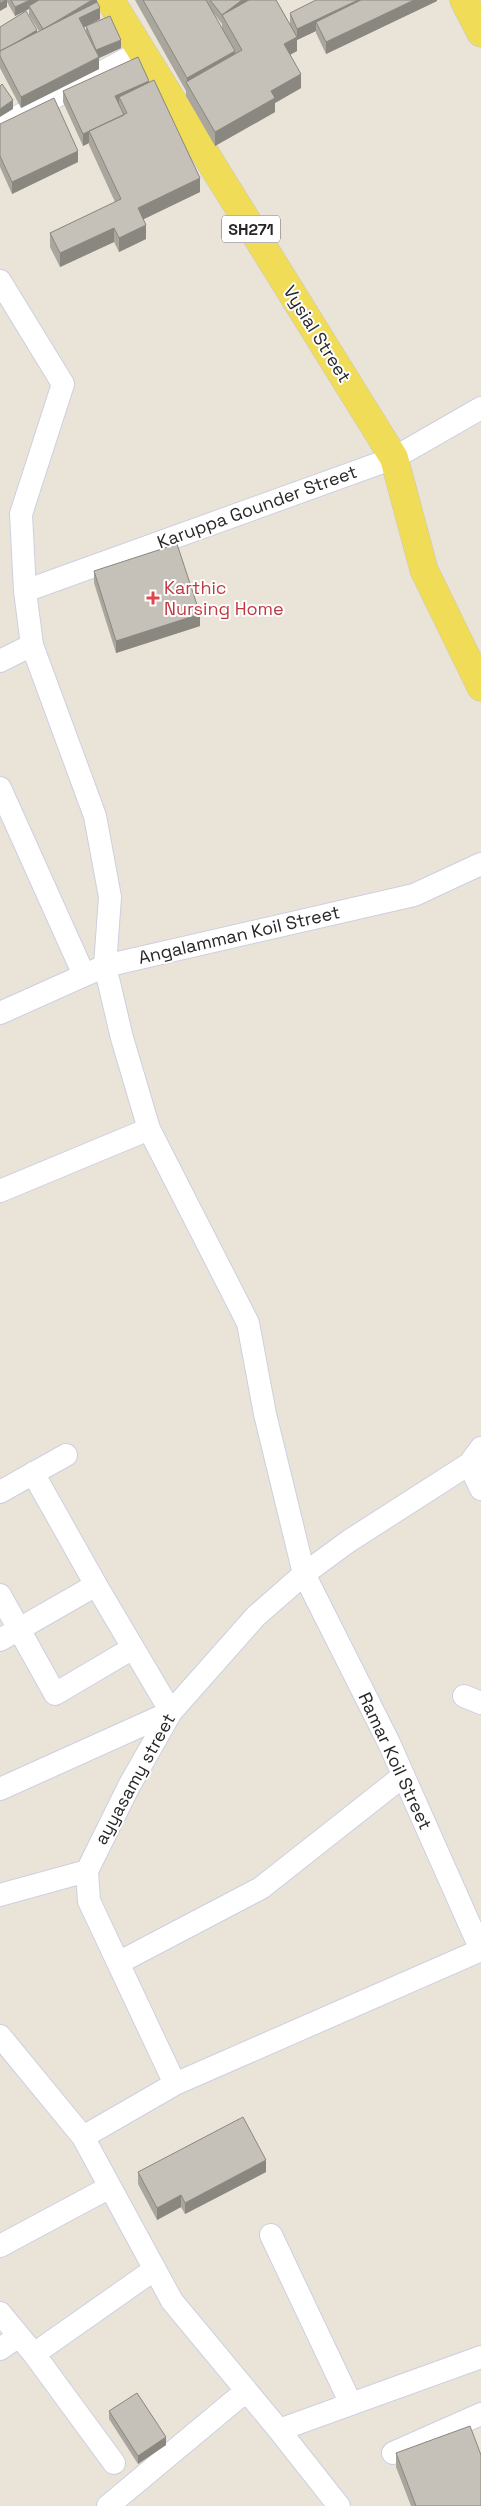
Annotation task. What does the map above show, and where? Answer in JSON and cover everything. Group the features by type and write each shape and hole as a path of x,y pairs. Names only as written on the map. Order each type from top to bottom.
{"main road":[{"name":"Vysial Street","path":"110,0 140,52 394,458 424,570 481,687"},
{"path":"464,0 481,33"}],"street":[{"path":"0,126 140,52"},
{"name":"Ramar Koil Street","path":"0,281 63,384 21,514 25,590 32,645 95,816 110,897 105,966 122,1038 149,1129 248,1323 265,1414 304,1574 403,1776 481,1950"},
{"name":"Karuppa Gounder Street","path":"25,590 394,458 481,408"},
{"path":"0,661 32,645"},
{"path":"0,788 84,975"},
{"name":"Angalamman Koil Street","path":"0,1013 105,966 414,895 481,864"},
{"path":"0,1191 149,1129"},
{"path":"0,1492 66,1455"},
{"path":"475,1456 481,1489"},
{"name":"ayyasamy street","path":"87,1871 129,1786 171,1712 256,1616 304,1574 349,1541 475,1456"},
{"path":"0,1789 171,1712 33,1474"},
{"path":"9,1635 96,1585"},
{"path":"0,1595 9,1635 55,1694 133,1648"},
{"path":"118,1963 261,1888 403,1776"},
{"path":"0,1895 87,1871 89,1901 175,2084"},
{"path":"83,2137 175,2084 481,1950"},
{"path":"0,2036 83,2137 172,2301 339,2506"},
{"path":"0,2246 110,2188"},
{"path":"271,2235 351,2404"},
{"path":"34,2354 155,2269"},
{"path":"0,2314 34,2354 114,2463"},
{"path":"0,2349 19,2336"},
{"path":"279,2430 481,2357"},
{"path":"108,2506 246,2391"},
{"path":"393,2453 481,2414"}],"building":[{"path":"11,0 30,0 15,7"},
{"path":"39,0 92,0 43,29 29,6"},
{"path":"143,0 206,0 235,51 187,78"},
{"path":"210,0 242,0 222,15"},
{"path":"249,0 276,0 297,37 284,44 301,74 271,91 275,98 215,132 186,82 242,50 222,15"},
{"path":"316,0 358,0 297,29 290,13"},
{"path":"361,0 414,0 326,42 316,22"},
{"path":"97,2 100,8 79,18 99,57 21,97 0,56 0,51"},
{"path":"26,11 37,30 0,51 0,27"},
{"path":"110,16 121,40 96,50 86,26"},
{"path":"138,57 149,81 115,96 124,115 83,134 63,91"},
{"path":"154,80 200,178 138,208 146,225 119,238 114,228 60,253 50,233 121,199 89,131 127,113 119,97"},
{"path":"2,84 13,100 0,109 0,86"},
{"path":"54,98 78,151 12,182 0,156 0,124"},
{"path":"177,544 200,614 116,641 94,571"},
{"path":"243,2117 266,2160 185,2203 181,2195 157,2208 138,2172"},
{"path":"137,2393 166,2437 138,2456 109,2411"},
{"path":"470,2426 481,2455 481,2506 416,2506 396,2453"}],"place":[{"name":"Karthic Nursing Home","path":"153,598"}]}
